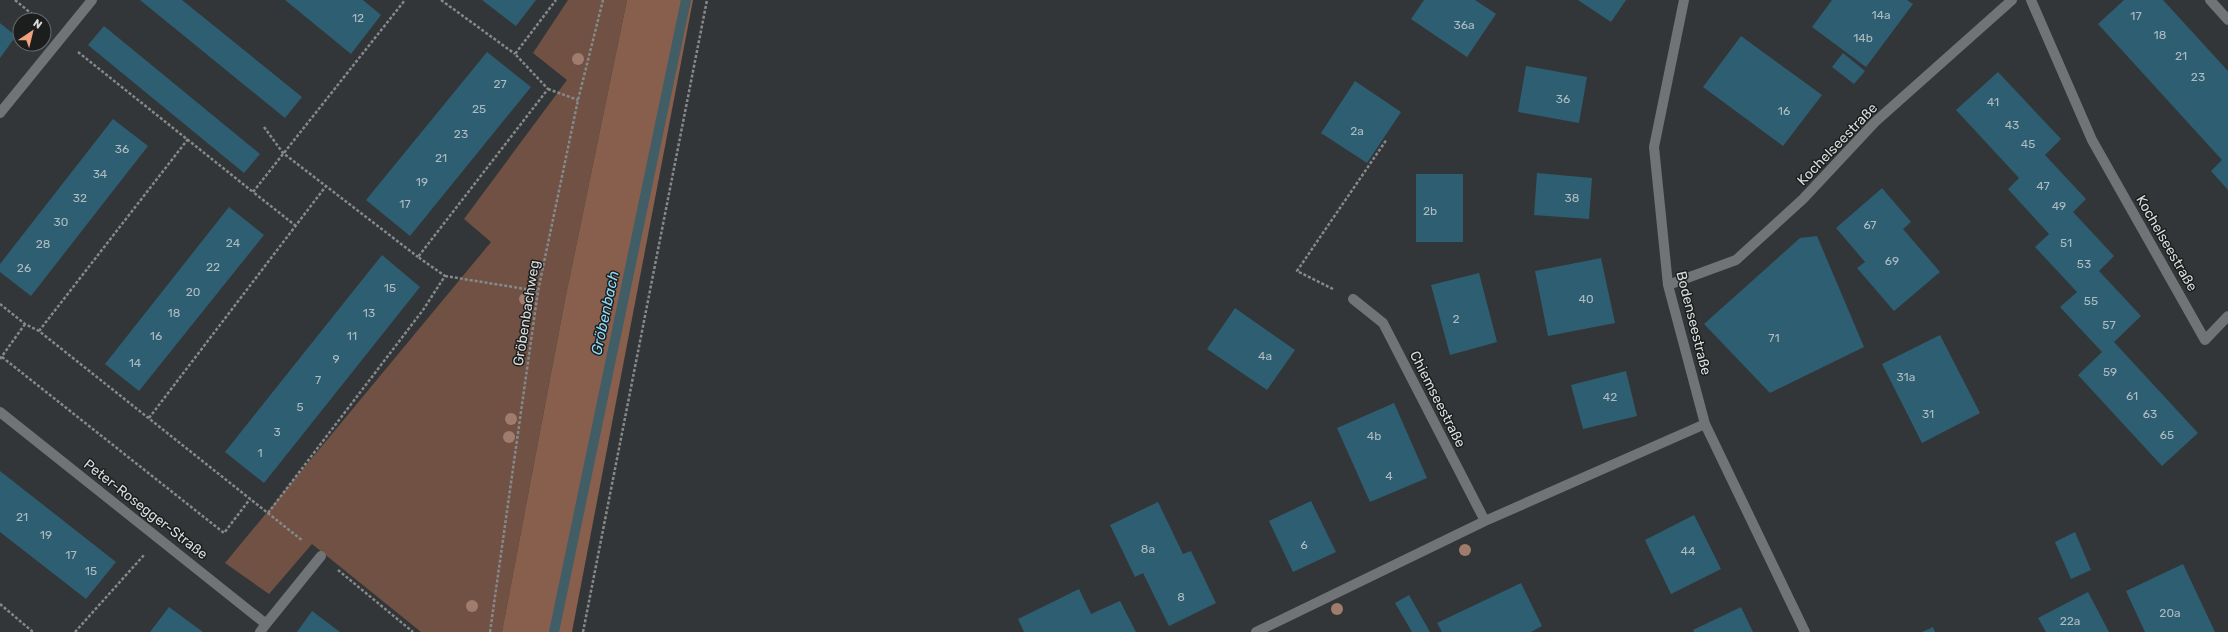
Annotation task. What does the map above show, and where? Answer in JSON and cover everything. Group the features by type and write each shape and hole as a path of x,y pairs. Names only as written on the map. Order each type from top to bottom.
{"street":[{"path":"0,113 92,0"},
{"name":"Bodenseestraße","path":"1684,0 1654,147 1668,285 1705,424 1805,632"},
{"name":"Kochelseestraße","path":"1668,285 1736,260 1803,199 1875,122 2012,0"},
{"name":"Kochelseestraße","path":"2031,0 2092,140 2205,340 2228,316"},
{"path":"2210,0 2228,20"},
{"name":"Chiemseestraße","path":"1353,299 1383,323 1485,521"},
{"name":"Peter-Rosegger-Straße","path":"0,412 160,538 263,628"},
{"path":"1256,632 1485,521 1705,424"},
{"path":"263,628 321,556"}],"path":[{"path":"15,0 29,12"},
{"path":"253,192 405,0"},
{"path":"441,0 515,54 548,89 578,100"},
{"path":"515,54 556,0"},
{"name":"Gröbenbachweg","path":"490,632 538,291 578,100 603,0"},
{"path":"583,632 706,0"},
{"path":"61,39 296,226"},
{"path":"418,257 548,89"},
{"path":"264,127 283,153 445,276 538,291"},
{"path":"38,331 188,139"},
{"path":"1353,299 1297,270 1387,139"},
{"path":"148,418 326,186"},
{"path":"268,513 423,310 445,276"},
{"path":"0,304 25,324 38,331 250,498 414,632"},
{"path":"25,324 1,358 224,533 250,498"},
{"path":"75,632 160,538"},
{"path":"0,604 33,632"}],"shaded area":[{"path":"568,0 627,0 565,300 502,632 421,632 312,544 269,594 225,563 491,242 464,219 567,80 533,53"},
{"path":"627,0 693,0 572,632 502,632 565,300"}],"building":[{"path":"140,0 182,0 302,97 285,118"},
{"path":"285,0 363,0 381,15 351,54"},
{"path":"482,0 536,0 516,26"},
{"path":"1424,0 1475,0 1496,14 1467,57 1411,19"},
{"path":"1578,0 1626,0 1611,22"},
{"path":"1832,0 1907,0 1913,4 1866,67 1812,27"},
{"path":"2124,0 2163,0 2228,71 2228,190 2211,171 2222,160 2098,24"},
{"path":"0,23 12,33 12,42 0,58"},
{"path":"104,26 260,154 244,173 88,45"},
{"path":"1741,36 1822,95 1783,146 1703,87"},
{"path":"487,52 531,87 410,236 366,200"},
{"path":"1843,53 1865,71 1854,84 1832,67"},
{"path":"1526,66 1587,77 1579,123 1518,112"},
{"path":"1998,72 2061,139 2045,155 2086,199 2073,212 2114,256 2099,271 2141,316 2114,342 2198,433 2162,466 2078,375 2102,352 2060,307 2077,292 2035,247 2049,234 2008,189 2019,178 1956,110"},
{"path":"1355,81 1401,112 1367,163 1321,133"},
{"path":"113,119 148,146 31,296 0,272 0,264"},
{"path":"1537,173 1592,178 1589,219 1534,215"},
{"path":"1416,174 1463,174 1463,242 1416,242"},
{"path":"1882,188 1911,222 1903,229 1940,272 1894,311 1857,268 1865,262 1836,228"},
{"path":"229,207 264,235 139,391 105,364"},
{"path":"1817,236 1864,347 1770,393 1704,324 1800,238"},
{"path":"382,255 420,287 264,483 225,452"},
{"path":"1601,258 1615,323 1548,336 1535,271"},
{"path":"1479,273 1497,342 1450,355 1431,285"},
{"path":"1235,308 1295,350 1267,390 1207,349"},
{"path":"1940,335 1980,413 1922,443 1882,364"},
{"path":"1626,371 1637,416 1583,429 1571,385"},
{"path":"1394,403 1427,478 1370,502 1337,428"},
{"path":"0,471 116,562 86,599 0,532"},
{"path":"1311,501 1336,552 1293,572 1269,521"},
{"path":"1158,502 1183,554 1191,551 1216,603 1169,626 1143,573 1135,577 1110,525"},
{"path":"1694,515 1721,569 1671,594 1645,540"},
{"path":"2075,532 2091,570 2071,579 2055,542"},
{"path":"2183,564 2215,632 2145,632 2126,591"},
{"path":"1521,583 1542,626 1531,632 1442,632 1437,623"},
{"path":"1079,589 1091,614 1120,601 1136,632 1024,632 1018,619"},
{"path":"2088,592 2109,632 2046,632 2038,618"},
{"path":"1409,595 1430,632 1412,632 1395,603"},
{"path":"169,607 203,632 150,632"},
{"path":"1741,607 1753,632 1694,632 1693,630"},
{"path":"312,611 340,632 297,632"},
{"path":"1933,627 1935,632 1922,632"}],"waterway":[{"name":"Gröbenbach","path":"554,632 686,0"}]}
